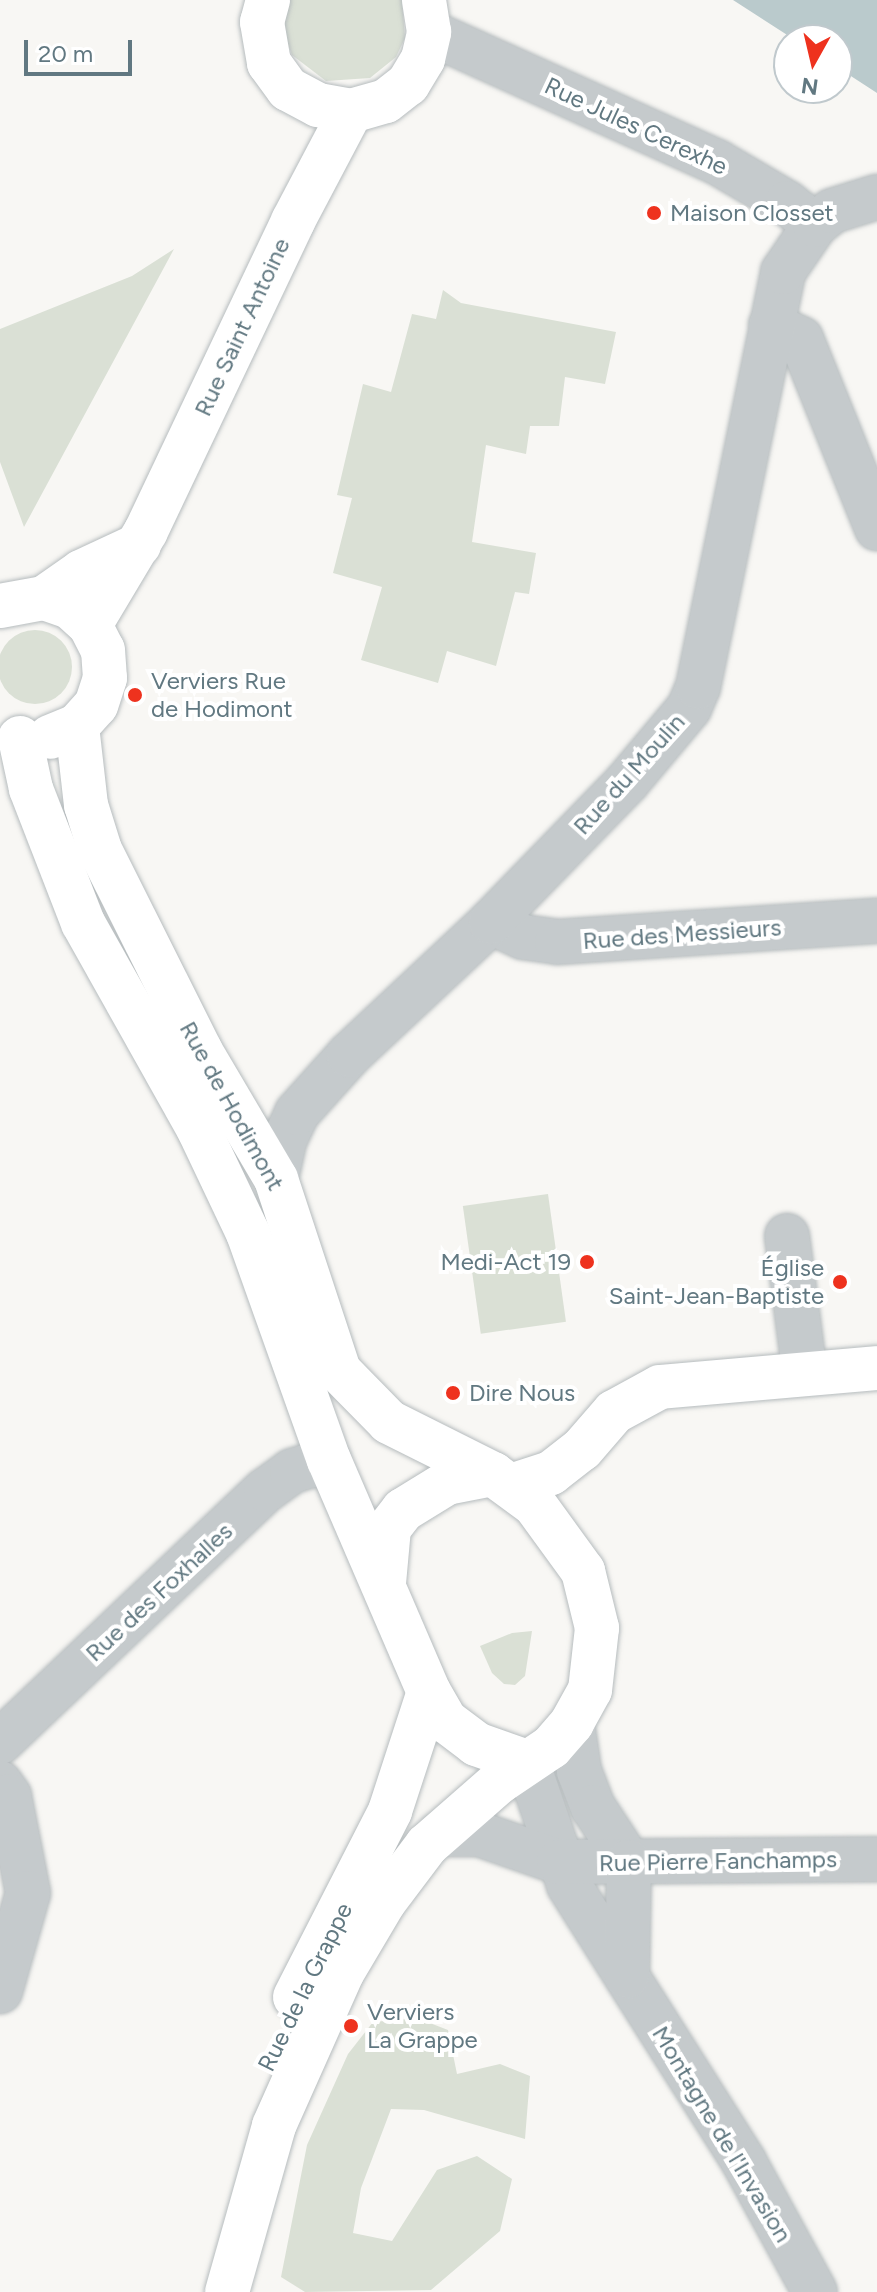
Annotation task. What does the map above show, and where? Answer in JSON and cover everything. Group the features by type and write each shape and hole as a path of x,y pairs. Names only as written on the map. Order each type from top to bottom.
{"main road":[{"path":"268,0 262,22 269,63 282,81 299,97 351,111 386,101 408,84 423,59 426,16"},
{"name":"Rue Saint Antoine","path":"90,625 139,545 293,221 351,111"},
{"path":"44,598 81,572 139,545"},
{"path":"0,606 20,599 44,598 70,607 90,625 103,650 105,678 96,705 77,726"},
{"name":"Rue de Hodimont","path":"77,726 86,805 100,850 200,1050 276,1179 339,1371 389,1422 502,1480 563,1537 593,1598 597,1628 590,1690 572,1723 551,1747 527,1762 476,1744 446,1721 429,1692 329,1460 248,1233 199,1130 83,923 31,789 5,735 39,740 77,726"},
{"path":"502,1480 551,1473 582,1449 614,1412 660,1387 877,1368"},
{"name":"Rue de Hodimont","path":"384,1585 389,1528 403,1510 447,1483 502,1480"},
{"name":"Rue de la Grappe","path":"226,2292 230,2179 251,2104 298,1990 390,1811 429,1692"},
{"name":"Rue de la Grappe","path":"226,2292 259,2168 304,2049 384,1902 439,1834 527,1762"}],"street":[{"name":"Rue Jules Cerexhe","path":"426,16 717,162 787,203 815,225"},
{"path":"815,225 832,211 877,197"},
{"name":"Rue du Moulin","path":"276,1179 297,1113 349,1055 491,922 627,782 689,708 698,687 783,272 815,225"},
{"path":"771,325 801,339 877,528"},
{"name":"Rue des Messieurs","path":"491,922 523,937 557,942 877,921"},
{"path":"787,1236 805,1374"},
{"name":"Rue des Foxhalles","path":"0,1742 266,1490 292,1471 329,1460"},
{"path":"572,1723 579,1771 593,1807 629,1862 627,1976"},
{"name":"Montagne de l'Invasion","path":"527,1762 559,1862 744,2162 815,2292"},
{"path":"0,1783 9,1796 28,1893 0,1991"},
{"path":"439,1834 479,1834 559,1862"},
{"name":"Rue Pierre Fanchamps","path":"559,1862 877,1859"}],"shaded area":[{"path":"287,0 402,0 405,38 396,57 370,78 326,81 292,55 283,31"},
{"path":"733,0 877,0 877,93 853,77 853,24 773,26"},
{"path":"174,249 24,527 0,462 0,329 132,276"},
{"path":"443,290 461,303 616,332 605,384 565,377 559,426 530,426 526,454 486,445 472,542 536,553 529,594 515,592 496,666 447,651 438,683 361,660 382,587 333,573 352,498 337,495 363,384 391,392 412,314 436,319"},
{"path":"35,630 49,633 61,641 69,653 72,667 69,681 61,693 49,701 35,704 21,701 9,693 1,681 -2,667 1,653 9,641 21,633"},
{"path":"548,1194 566,1322 481,1334 463,1206"},
{"path":"532,1631 525,1676 515,1685 504,1684 492,1673 480,1646 512,1633"},
{"path":"417,2018 448,2030 457,2074 500,2064 530,2076 525,2139 424,2110 391,2109 361,2188 353,2233 392,2241 437,2170 477,2156 512,2179 500,2231 431,2290 305,2292 281,2277 307,2145 348,2054 373,2022"}],"place":[{"name":"Maison Closset","path":"654,213"},
{"name":"Verviers Rue de Hodimont","path":"135,695"},
{"name":"Medi-Act 19","path":"587,1262"},
{"name":"Église Saint-Jean-Baptiste","path":"840,1282"},
{"name":"Dire Nous","path":"453,1393"},
{"name":"Verviers La Grappe","path":"351,2026"}]}
